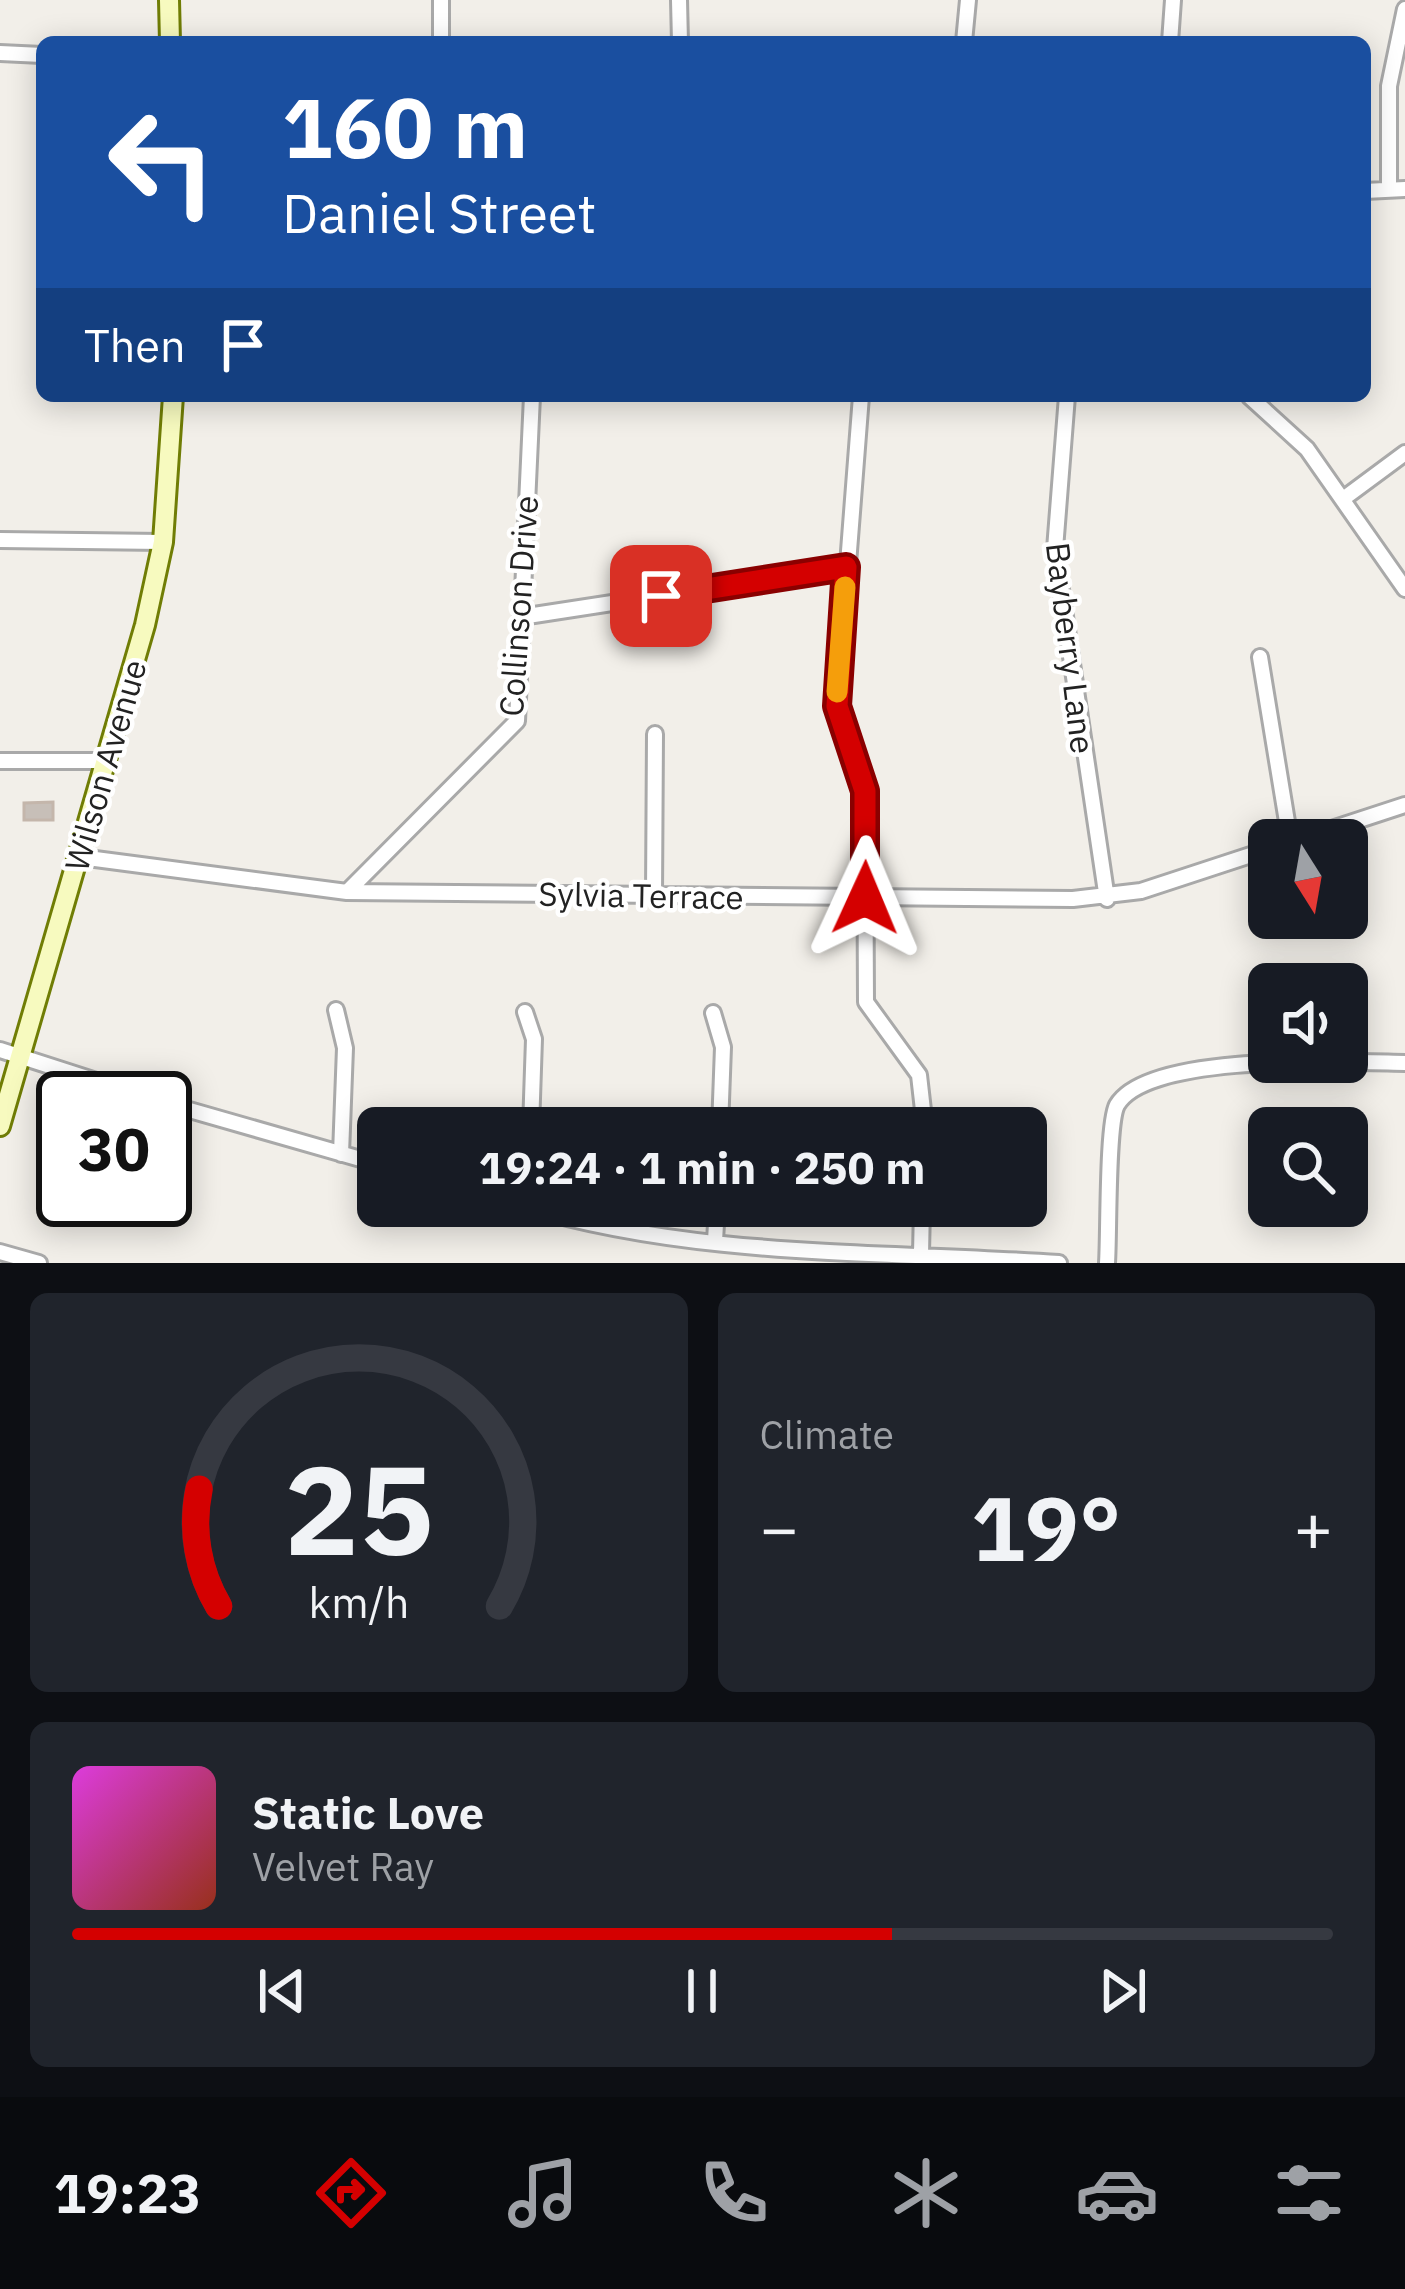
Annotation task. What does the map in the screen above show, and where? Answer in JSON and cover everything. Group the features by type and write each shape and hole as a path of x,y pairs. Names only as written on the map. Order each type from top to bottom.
{"street":[{"path":"169,0 170,36"},
{"path":"441,0 441,36"},
{"path":"679,0 680,36"},
{"path":"965,36 968,0"},
{"path":"1170,36 1173,0"},
{"path":"1397,189 1389,86 1405,9"},
{"path":"0,53 36,56"},
{"name":"Wilson Avenue","path":"0,1126 80,857 163,542 173,402"},
{"name":"Collinson Drive","path":"347,892 513,727 532,402"},
{"path":"860,402 837,706 865,791 866,1002 919,1075 923,1107"},
{"name":"Bayberry Lane","path":"1066,402 1054,549 1107,899"},
{"path":"1257,402 1285,424 1405,590"},
{"path":"1343,499 1405,453"},
{"path":"0,540 163,542"},
{"path":"521,617 846,567"},
{"path":"1260,657 1290,819"},
{"path":"654,895 655,734"},
{"path":"0,761 107,760"},
{"path":"1361,819 1405,805"},
{"name":"Sylvia Terrace","path":"80,857 347,892 1107,899 1248,855"},
{"path":"336,1010 345,1048 341,1154"},
{"path":"525,1012 534,1039 532,1107"},
{"path":"712,1013 723,1047 721,1107"},
{"path":"0,1050 62,1071"},
{"path":"1108,1263 1114,1117 1128,1094 1219,1064 1405,1063"},
{"path":"192,1110 357,1158"},
{"path":"595,1227 687,1242 1059,1263"},
{"path":"716,1227 716,1241"},
{"path":"921,1254 922,1227"},
{"path":"686,1263 687,1242"},
{"path":"0,1252 39,1263"}],"building":[{"path":"53,802 53,820 24,820 24,803"}],"slow traffic":[{"path":"837,692 845,587"}],"route":[{"path":"661,596 846,567 837,706 865,791 865,898"}]}
